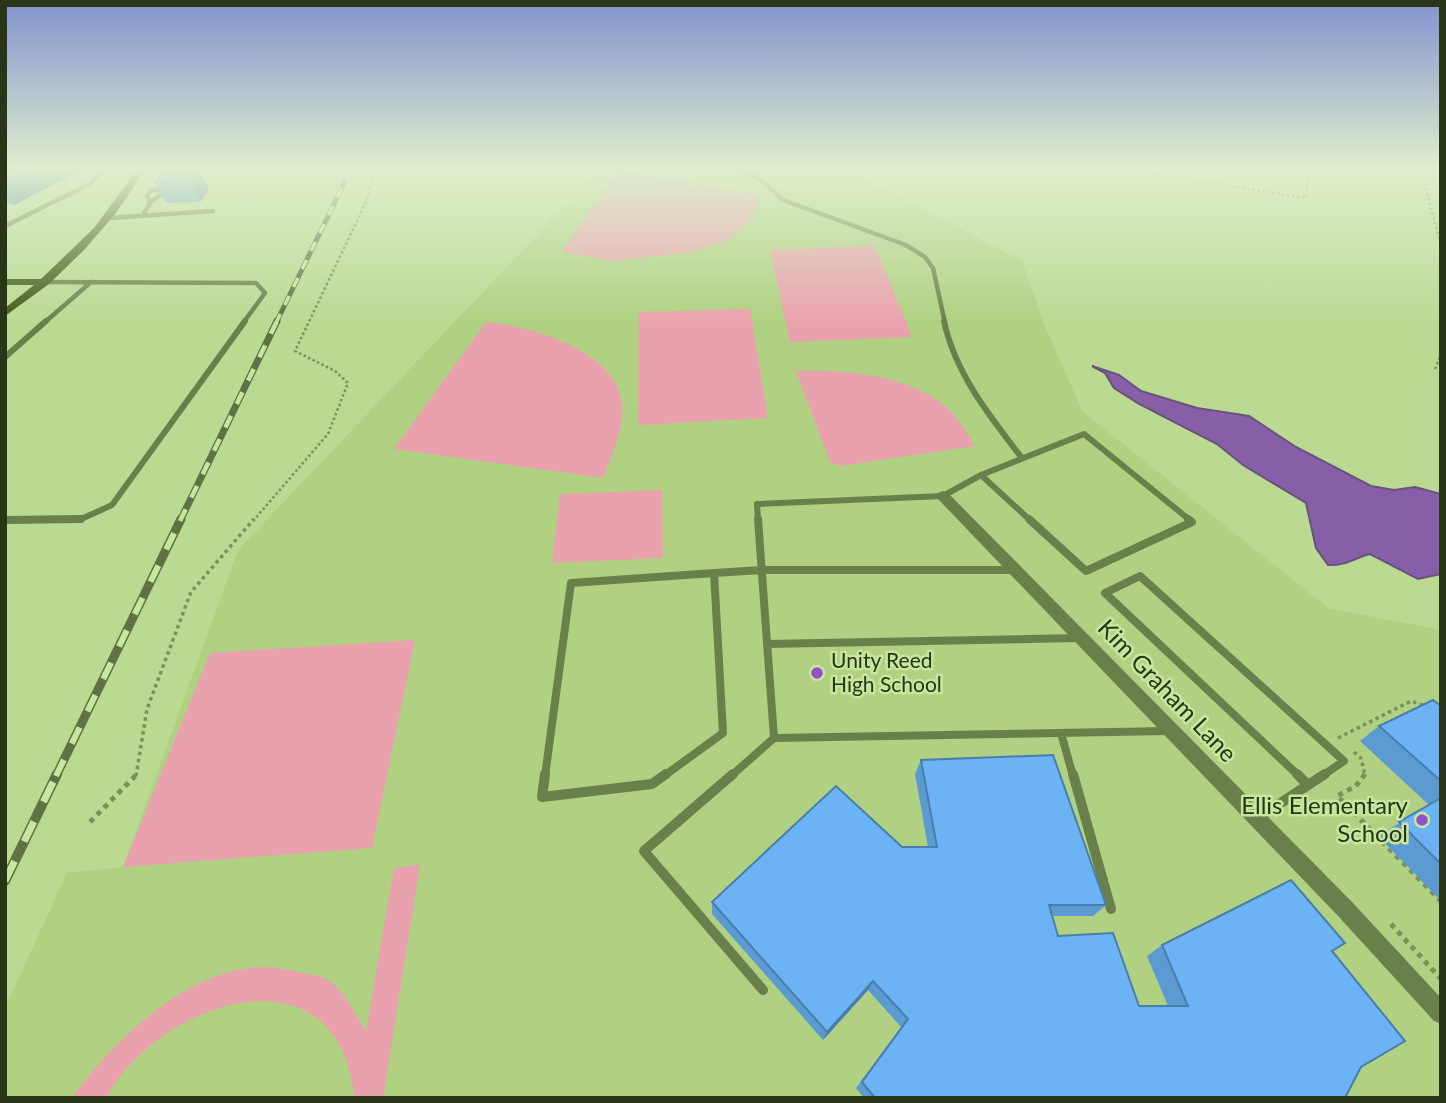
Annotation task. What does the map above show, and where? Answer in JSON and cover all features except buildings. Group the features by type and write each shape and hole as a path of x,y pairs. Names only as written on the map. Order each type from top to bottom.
{"main road":[{"path":"5,313 46,282 108,220"},
{"path":"5,282 46,282"}],"street":[{"name":"Kim Graham Lane","path":"943,496 1257,819 1441,1014"}],"lane":[{"path":"839,220 906,245 925,257 933,268 950,341 966,379 992,420 1022,458"},
{"path":"5,357 91,281"},
{"path":"5,520 79,520 111,505 265,293 256,283 46,282"},
{"path":"774,738 757,504 943,496 981,475 1084,434 1192,522 1086,571 981,475"},
{"path":"714,573 723,733 652,784 542,797 571,583 714,573 762,570 1016,570"},
{"path":"1257,819 1309,785 1344,761 1140,576 1105,593 1309,785"},
{"path":"767,644 1081,638"},
{"path":"763,990 644,851 774,738 1171,731"},
{"path":"1061,733 1111,909"}],"path":[{"path":"90,822 136,777 146,709 191,592 328,433 337,417 348,383 338,370 303,358 295,351 358,220"},
{"path":"1434,220 1441,244"},
{"path":"1435,369 1441,355"},
{"path":"1338,738 1411,701 1431,708"},
{"path":"1328,729 1361,758 1365,775 1356,786 1337,796 1441,901"},
{"path":"1391,925 1441,979"}],"shaded area":[{"name":"Unity Reed High School","path":"551,220 944,220 1022,261 1045,327 1083,412 1328,608 1441,630 1441,739 1430,805 1441,901 1441,1098 1325,1098 1172,1015 1124,1014 1046,946 1038,916 1093,916 930,860 868,990 901,1027 857,1088 864,1098 5,1098 5,1008 67,873 123,867 238,550"},
{"path":"584,220 750,220 728,240 691,252 614,261 562,252"},
{"path":"875,246 912,337 790,342 770,250"},
{"path":"750,309 768,418 638,425 639,312"},
{"path":"486,322 524,329 566,343 602,366 614,382 621,399 622,419 618,439 603,478 394,449"},
{"path":"1092,366 1119,375 1141,391 1197,408 1249,416 1296,447 1371,486 1394,490 1415,487 1441,494 1441,574 1418,579 1370,554 1345,563 1328,565 1316,548 1306,503 1243,465 1217,444 1139,404 1114,388 1105,373"},
{"path":"796,371 855,373 913,387 946,407 975,446 840,466 830,462"},
{"path":"662,490 663,558 552,563 560,494"},
{"path":"415,640 372,848 123,867 210,653"},
{"path":"420,865 383,1098 354,1098 341,1049 317,1018 283,1003 245,1002 204,1014 165,1035 131,1063 106,1098 72,1098 115,1047 141,1023 169,1001 200,983 231,972 264,967 325,979 343,994 366,1031 394,868"}],"railway":[{"path":"276,323 326,220"},
{"path":"180,521 277,321"},
{"path":"56,776 181,519"},
{"path":"5,881 57,774"}],"place":[{"name":"Unity Reed High School","path":"817,673"},
{"name":"Ellis Elementary School","path":"1422,820"}]}
